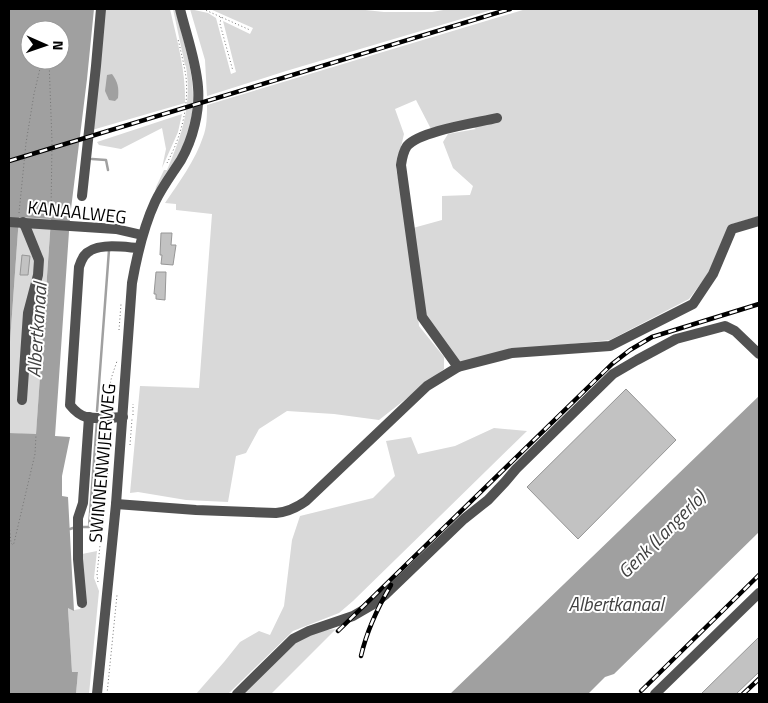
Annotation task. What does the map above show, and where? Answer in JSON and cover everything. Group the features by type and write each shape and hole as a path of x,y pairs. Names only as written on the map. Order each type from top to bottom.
{"street":[{"path":"82,196 101,9"},
{"name":"SWINNENWIJERWEG","path":"97,694 116,504 118,417 132,283 138,248 151,211 161,190 182,158 192,135 197,115 198,88 196,71 180,9"},
{"path":"458,366 422,317 401,165 402,155 408,145 417,139 435,132 497,118"},
{"path":"21,220 39,260 38,274 28,312 22,400"},
{"name":"KANAALWEG","path":"9,222 21,220 116,229 142,235"},
{"path":"116,504 216,511 283,512 294,509 306,501 427,386 458,366 512,353 610,346 693,304 713,274 732,229 759,221"},
{"path":"118,417 86,417 77,413 70,405 79,267 84,255 92,249 105,246 138,248"},
{"path":"237,694 293,640 309,631 353,616 386,594 464,519 488,500 516,469 613,374 676,339 725,326 735,331 759,354"},
{"path":"82,603 78,559 78,518 83,503 89,417"},
{"path":"656,694 759,593"}],"path":[{"path":"203,9 250,30"},
{"path":"221,17 220,24 232,71"},
{"path":"164,169 180,134 186,104 186,78 178,37"},
{"path":"21,220 26,143 40,70"},
{"path":"48,70 52,142 51,218"},
{"path":"118,333 120,304"},
{"path":"114,401 110,390 110,383 116,362"},
{"path":"98,582 97,575 118,417"},
{"path":"9,522 11,543 13,545 35,454 36,435"}],"shaded area":[{"path":"103,9 170,9 183,67 185,103 92,130"},
{"path":"173,9 175,9 189,62 193,97 192,115 181,150 154,196 156,187 164,170 167,170 177,144 187,107 188,80 186,66"},
{"path":"190,9 208,13 216,18 231,74 236,72 223,21 250,34 253,28 210,9 356,9 384,12 432,12 449,9 495,9 207,96 205,60"},
{"path":"526,9 759,9 759,216 729,225 708,274 689,299 610,340 512,350 459,363 424,316 413,228 442,220 442,196 470,195 473,186 453,168 443,142 448,134 476,129 465,122 431,129 416,100 395,109 404,134 396,169 414,277 419,326 444,357 444,369 379,420 334,414 287,411 259,429 246,453 236,456 228,502 186,500 138,492 130,493 140,386 199,388 212,214 176,210 176,204 165,203 200,145 206,125 207,105"},
{"path":"182,114 178,132 162,168 166,149 162,128 121,149 99,145 97,142"},
{"path":"19,217 51,218 36,435 9,433 9,356"},
{"path":"494,428 527,431 353,601 339,613 293,631 228,694 196,694 240,642 259,631 270,635 284,606 292,540 300,516 373,498 395,476 386,441 411,437 418,454 455,446"},
{"path":"97,551 94,578 99,591 89,694 76,694 78,672 72,673 68,607 74,610 80,609 86,600 82,554"},
{"path":"336,629 271,694 243,694 295,642 318,631"}],"water":[{"name":"Albertkanaal","path":"9,9 94,9 70,217 55,436 70,437 62,476 62,496 68,497 74,611 68,608 72,672 78,672 76,694 9,694 9,433 36,434 51,219 19,217 9,356"},
{"path":"112,74 118,88 118,98 115,101 109,100 105,91 107,75"},
{"name":"Albertkanaal","path":"759,396 759,532 614,674 605,677 588,694 450,694"}],"building":[{"path":"161,233 172,233 171,245 176,245 173,265 161,264"},
{"path":"22,255 30,256 28,275 20,275"},
{"path":"156,272 166,272 165,300 156,299 156,294 154,294"},
{"path":"626,389 676,440 578,539 527,487"},
{"path":"759,637 759,672 736,694 701,694"}],"waterway":[{"path":"92,159 106,160 108,170"},
{"path":"111,219 112,210"},
{"path":"97,411 109,250"},
{"path":"83,527 89,527 97,421"}],"railway":[{"path":"9,161 510,9"},
{"path":"338,631 612,364 630,350 652,337 759,304"},
{"path":"641,691 759,575"},
{"path":"361,656 373,619 391,585"},
{"path":"743,694 759,679"}],"water label":[{"name":"Genk (Langerlo)","path":"661,534"}]}
